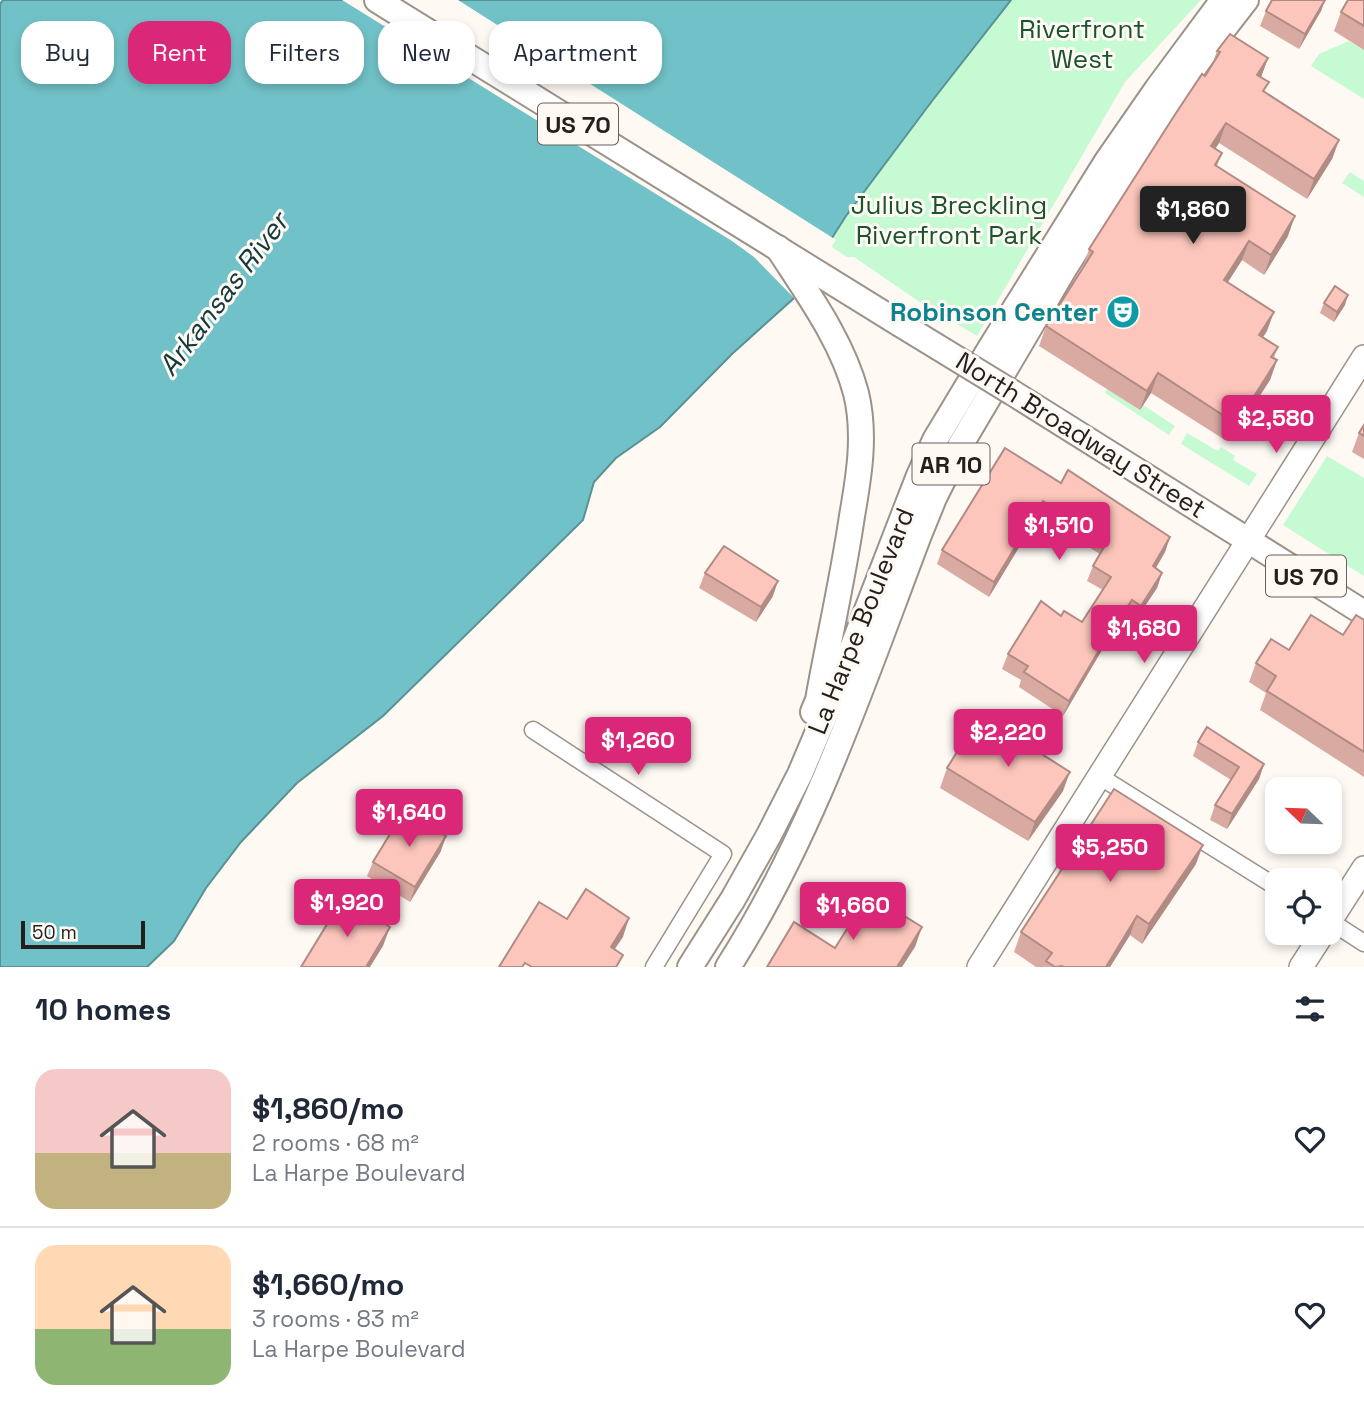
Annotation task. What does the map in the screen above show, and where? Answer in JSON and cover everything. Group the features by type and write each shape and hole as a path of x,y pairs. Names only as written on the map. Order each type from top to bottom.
{"main road":[{"name":"North Broadway Street","path":"377,0 1248,540"},
{"name":"La Harpe Boulevard","path":"691,967 769,835 800,774 935,440 1107,162 1223,0"},
{"name":"La Harpe Boulevard","path":"729,967 783,871 818,794 934,498 961,444 1066,266 1150,133 1198,63 1247,0"},
{"path":"712,932 818,700 840,593 859,470 861,432 856,394 843,357 778,248"},
{"name":"US 70","path":"1248,540 1364,612"}],"street":[{"path":"979,967 1364,357"},
{"path":"533,730 723,855 654,967"},
{"path":"1099,776 1265,880"},
{"path":"1342,902 1364,868"},
{"path":"1342,929 1364,943"},
{"path":"1301,967 1315,945"}],"green space":[{"name":"Julius Breckling Riverfront Park","path":"1011,0 1201,0 1125,82 977,336 918,301 854,257 847,257 829,245 893,151"},
{"path":"1349,41 1364,50 1364,99 1311,66 1319,54"},
{"path":"1350,172 1364,181 1364,197 1342,183"},
{"path":"1107,389 1140,410 1143,405 1175,426 1169,435 1105,393"},
{"path":"1187,433 1218,451 1221,447 1235,456 1233,460 1257,474 1249,486 1181,444"},
{"path":"1327,456 1364,478 1364,576 1283,525"}],"water":[{"name":"Arkansas River","path":"3,0 1011,0 846,216 793,299 732,354 660,427 616,458 594,482 583,520 383,716 297,783 241,842 206,888 174,941 147,967 0,967 0,4"}],"pier":[{"path":"342,0 458,0 491,21 489,84 590,84 836,240 796,300 754,257 732,241 475,82 475,21 378,22"}],"building":[{"path":"1272,0 1325,0 1305,34 1266,11"},
{"path":"1348,0 1364,0 1364,26 1341,12"},
{"path":"1230,34 1268,58 1257,75 1269,82 1263,91 1339,140 1314,179 1226,123 1211,146 1222,153 1215,165 1295,216 1271,255 1249,241 1224,280 1274,312 1259,335 1278,347 1271,357 1277,360 1246,409 1241,407 1232,421 1158,373 1147,391 1046,326 1093,252 1089,249 1202,74 1205,76 1220,52 1217,51"},
{"path":"1335,286 1348,295 1337,312 1324,303"},
{"path":"1005,448 1061,483 1068,470 1170,537 1153,566 1162,573 1141,606 1132,600 1118,618 1069,701 1024,672 1028,666 1008,654 1041,601 1061,616 1064,611 1082,622 1111,577 1093,566 1108,540 1043,501 994,582 942,550"},
{"path":"724,546 778,581 761,607 705,573"},
{"path":"1311,615 1343,635 1356,615 1364,620 1364,752 1267,691 1276,676 1256,663 1271,639 1289,650"},
{"path":"980,715 1070,772 1035,822 947,768"},
{"path":"1207,727 1264,764 1232,814 1215,805 1239,767 1198,742"},
{"path":"1114,789 1203,845 1149,924 1137,916 1106,967 1055,967 1046,961 1052,953 1021,932"},
{"path":"404,811 446,836 415,887 373,862"},
{"path":"586,889 629,918 611,947 623,955 616,967 532,967 525,963 522,967 499,967 539,902 567,919"},
{"path":"869,894 922,927 897,967 767,967 794,922 835,948"},
{"path":"343,898 390,927 366,967 301,967"}],"place":[{"name":"Robinson Center","path":"1123,312"}],"park label":[{"name":"Riverfront West","path":"1082,44"}]}
